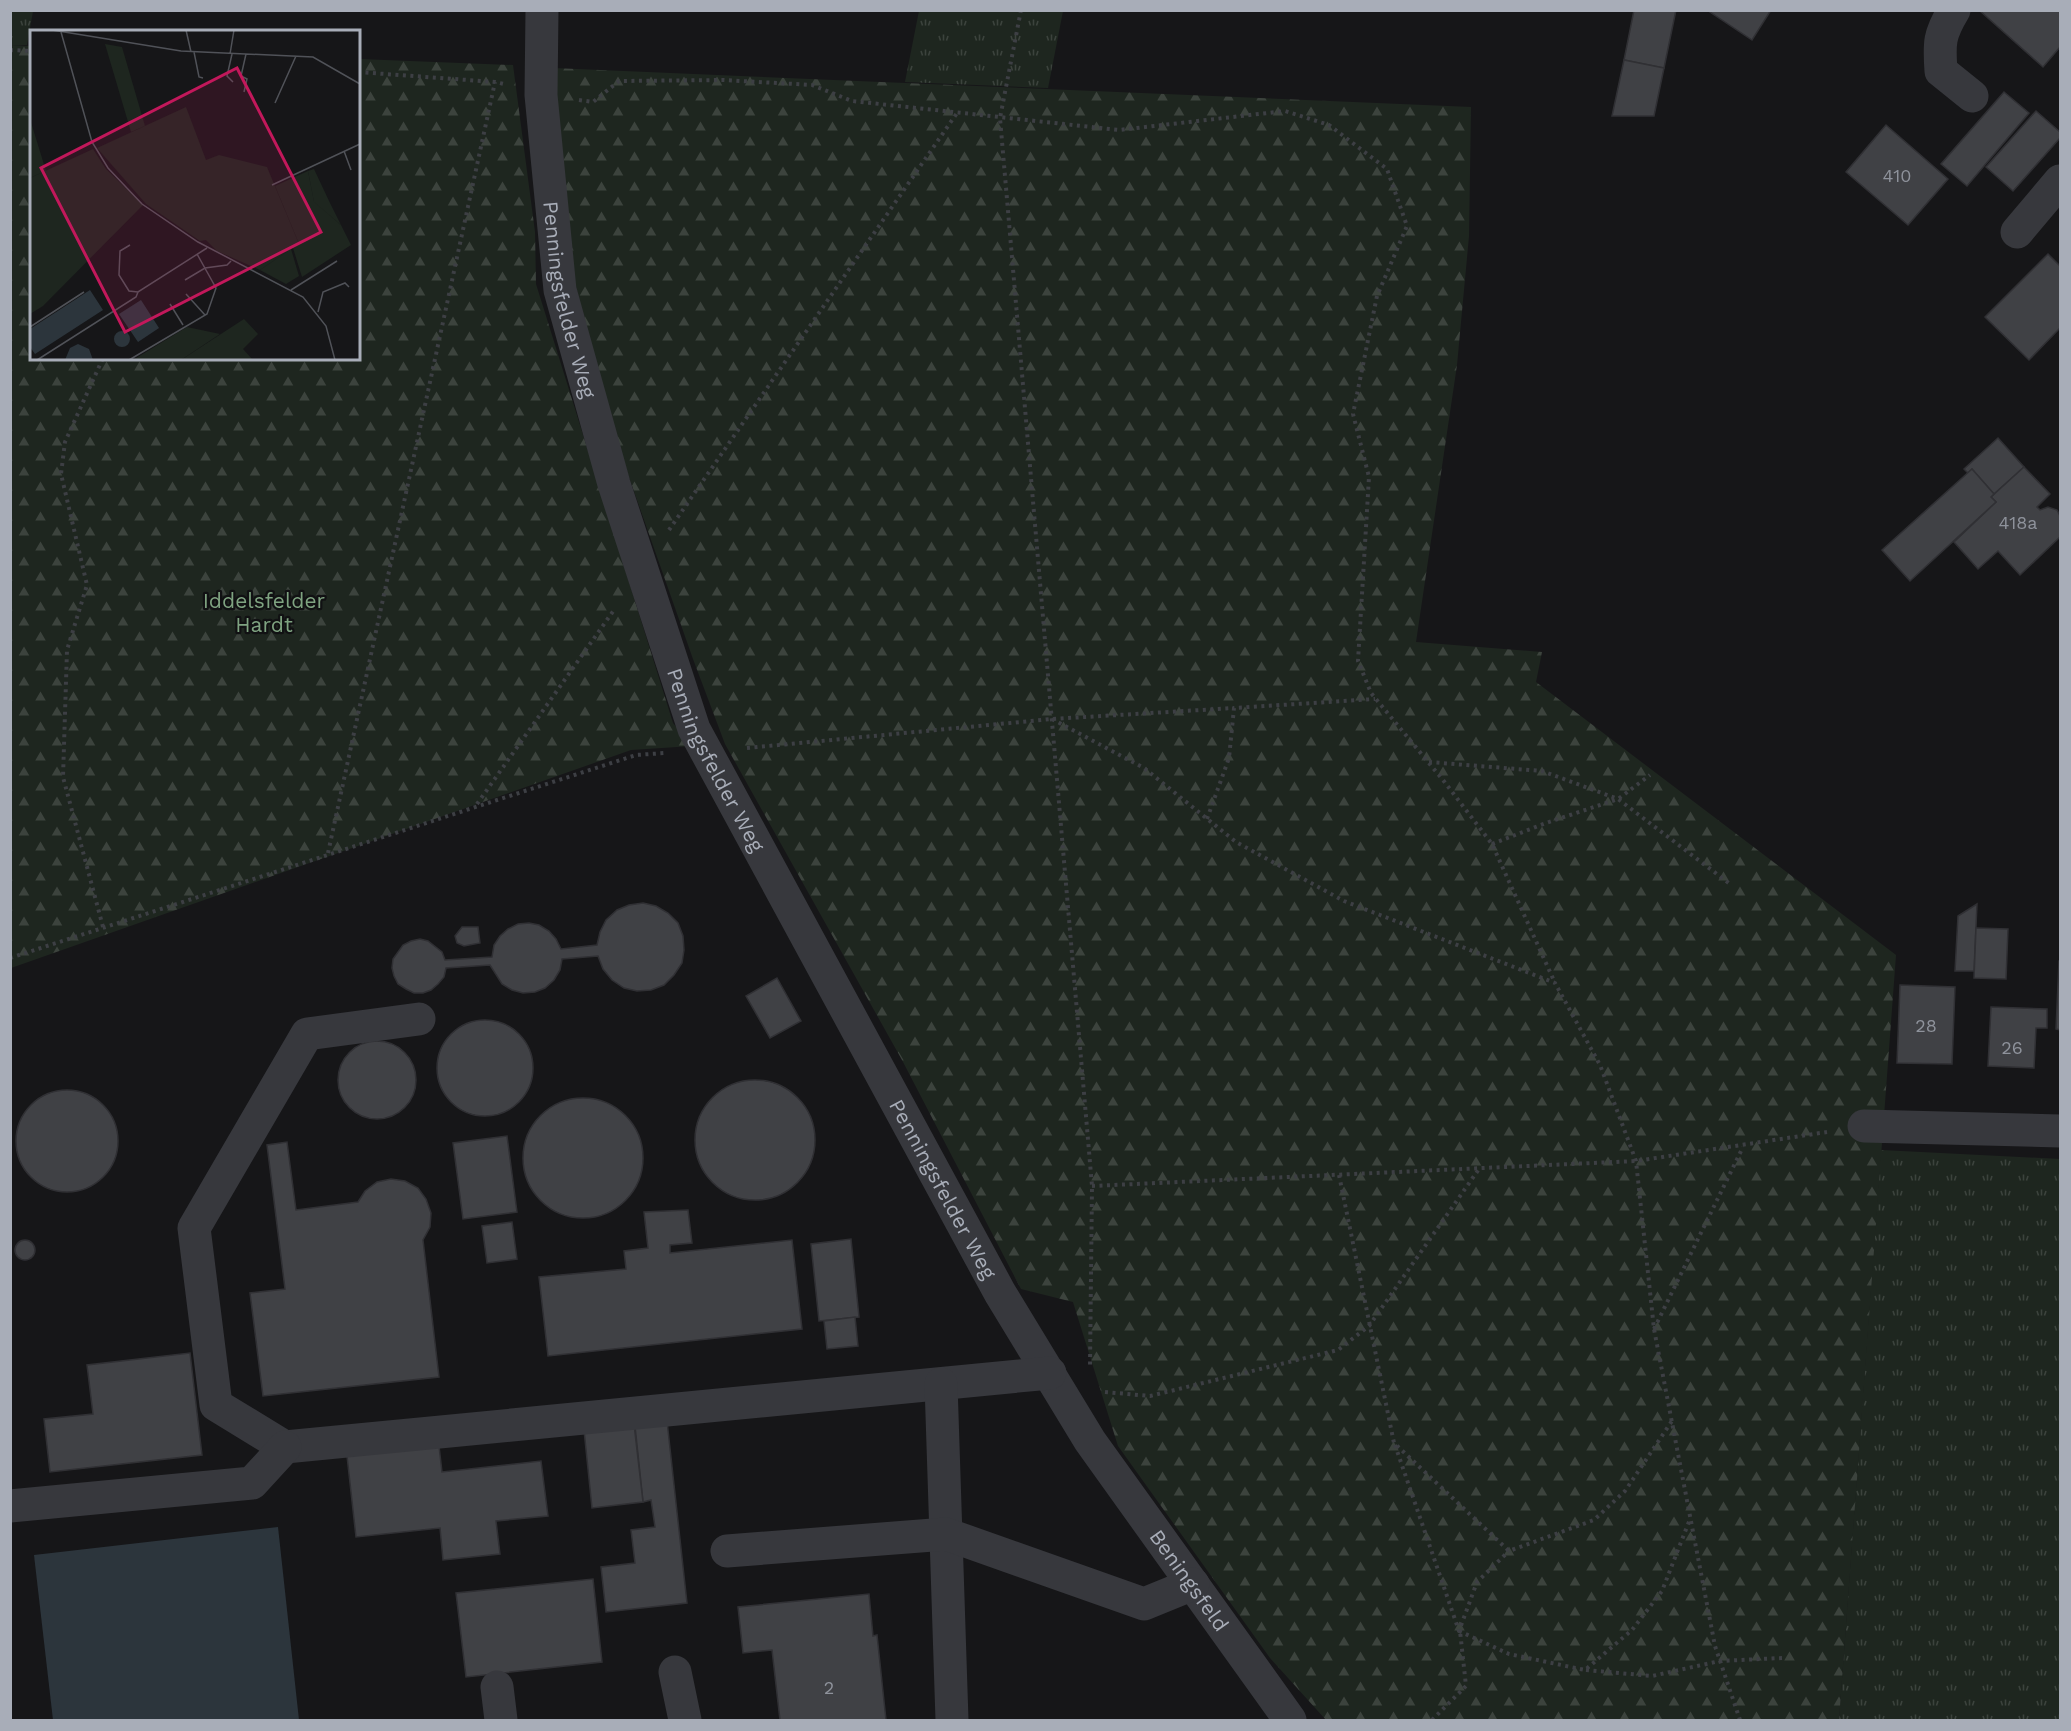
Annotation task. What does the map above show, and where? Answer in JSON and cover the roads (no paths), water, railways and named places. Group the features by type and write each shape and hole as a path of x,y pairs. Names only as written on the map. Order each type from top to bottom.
{"street":[{"name":"Penningsfelder Weg","path":"542,10 541,95 560,290 614,484 694,729 1000,1293 1090,1442"},
{"path":"1953,10 1939,46 1941,71 1972,96"},
{"path":"2017,232 2061,181"},
{"path":"419,1019 307,1034 195,1228 216,1404 285,1447 1050,1373"},
{"path":"1864,1126 2061,1131"},
{"path":"941,1384 952,1720"},
{"name":"Beningsfeld","path":"1090,1442 1290,1720"},
{"path":"10,1506 252,1483 285,1447"},
{"path":"727,1551 946,1534 1144,1604 1193,1584"},
{"path":"675,1672 685,1720"},
{"path":"497,1687 501,1720"}],"park label":[{"name":"Iddelsfelder Hardt","path":"264,612"}]}
